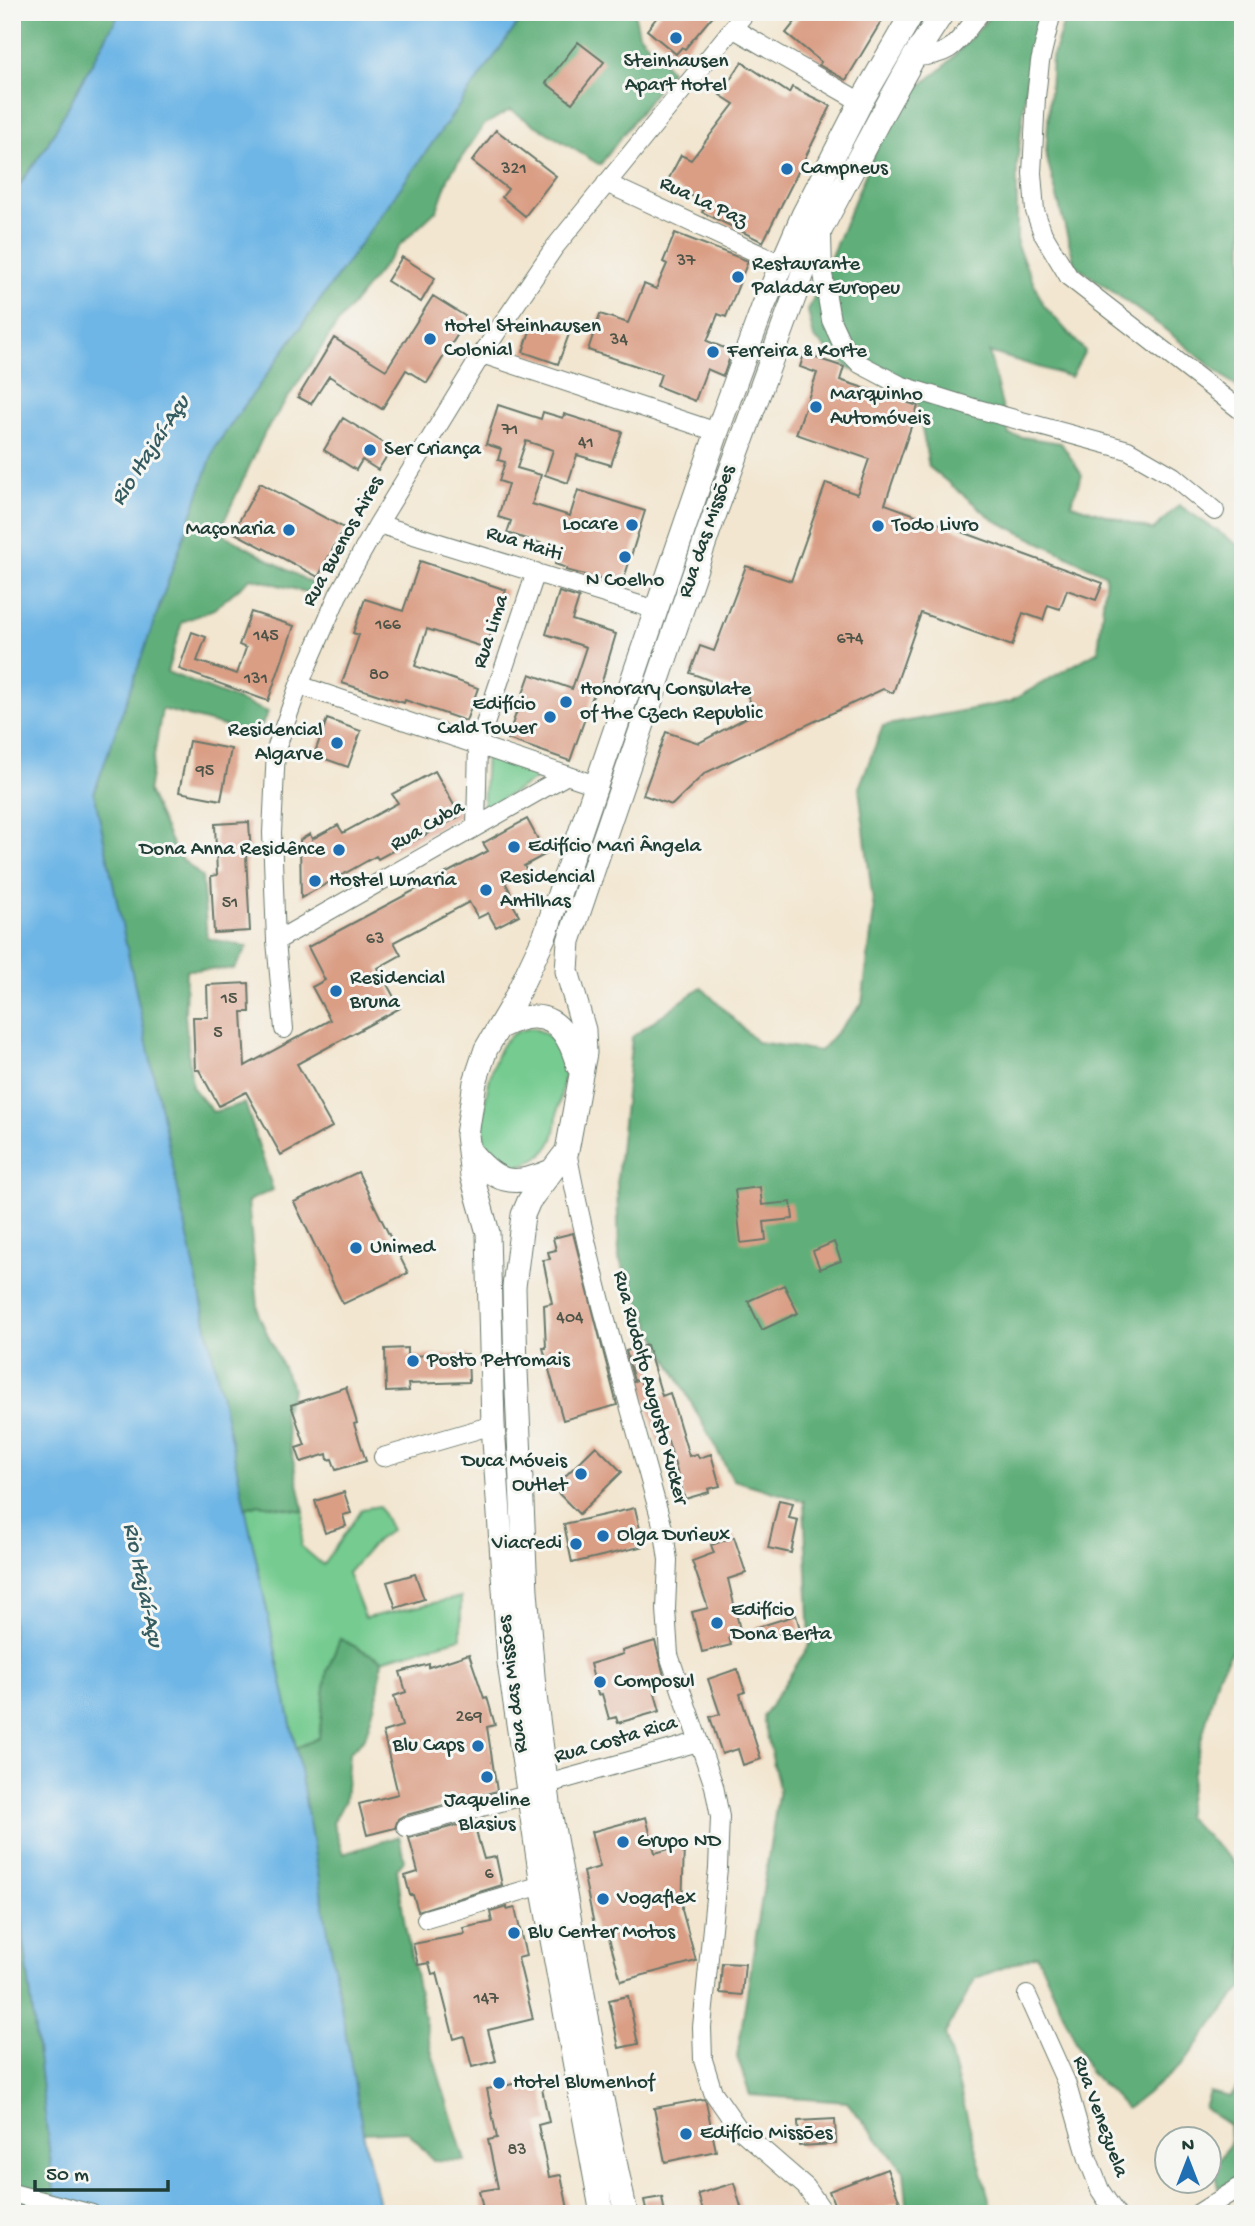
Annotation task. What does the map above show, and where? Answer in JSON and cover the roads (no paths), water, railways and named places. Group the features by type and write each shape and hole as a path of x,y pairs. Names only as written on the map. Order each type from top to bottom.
{"main road":[{"name":"Rua das Missões","path":"500,1027 545,935 717,432 780,264 861,102 913,12"},
{"name":"Rua das Missões","path":"581,1079 585,1053 584,1030 567,971 569,942 733,462 821,229 914,57 943,12"},
{"path":"717,432 726,443 733,462"},
{"path":"529,1016 556,1024 566,1034 581,1079 560,1160 536,1177 518,1181 491,1175 469,1150 470,1109 475,1082 486,1049 500,1027 515,1019 529,1016"},
{"name":"Rua das Missões","path":"469,1150 472,1176 488,1233 493,1425 509,1663 573,1944 625,2214"},
{"name":"Rua das Missões","path":"560,1160 535,1190 523,1215 514,1287 516,1370 542,1885 602,2214"}],"street":[{"name":"Rua Buenos Aires","path":"284,1029 276,941 272,833 276,749 299,685 338,596 378,524 482,354 554,248 746,12"},
{"path":"914,57 933,56 948,51 981,12"},
{"path":"1052,12 1040,62 1032,173 1035,211 1043,234 1069,277 1243,412"},
{"path":"734,29 861,102"},
{"name":"Rua La Paz","path":"606,183 780,264"},
{"path":"821,229 823,274 831,320 843,346 860,365 900,385 1128,450 1173,476 1215,511"},
{"path":"482,354 717,432"},
{"name":"Rua Haiti","path":"378,524 656,610"},
{"name":"Rua Lima","path":"476,826 478,745 536,572"},
{"path":"299,685 596,785"},
{"name":"Rua Cuba","path":"276,941 567,775"},
{"name":"Rua Rudolfo Augusto Kucker","path":"560,1160 576,1197 608,1332 664,1532 668,1560 666,1609 669,1655 713,1786 720,1817 718,1868 702,2027 704,2060 713,2092 737,2128 806,2187 825,2214"},
{"path":"383,1457 493,1425"},
{"name":"Rua Costa Rica","path":"406,1827 698,1742"},
{"path":"426,1919 542,1885"},
{"name":"Rua Venezuela","path":"1027,1995 1066,2082 1100,2190 1116,2214"},
{"path":"1197,2214 1243,2185"},
{"path":"12,2193 92,2214"}],"water":[{"name":"Rio Itajaí-Açu","path":"120,12 526,12 215,447 94,793 296,1748 363,2133 381,2214 57,2214 16,1873 12,1861 12,196 46,147"}],"place":[{"name":"Steinhausen Apart Hotel","path":"676,38"},
{"name":"Campneus","path":"787,169"},
{"name":"Restaurante Paladar Europeu","path":"738,277"},
{"name":"Hotel Steinhausen Colonial","path":"430,339"},
{"name":"Ferreira & Korte","path":"713,352"},
{"name":"Marquinho Automóveis","path":"816,407"},
{"name":"Ser Criança","path":"370,450"},
{"name":"Locare","path":"632,525"},
{"name":"Todo Livro","path":"878,526"},
{"name":"Maçonaria","path":"289,530"},
{"name":"N Coelho","path":"625,557"},
{"name":"Honorary Consulate of the Czech Republic","path":"566,702"},
{"name":"Edifício Cald Tower","path":"550,717"},
{"name":"Residencial Algarve","path":"337,743"},
{"name":"Edifício Mari Ângela","path":"514,847"},
{"name":"Dona Anna Residênce","path":"339,850"},
{"name":"Hostel Lumaria","path":"315,881"},
{"name":"Residencial Antilhas","path":"486,890"},
{"name":"Residencial Bruna","path":"336,991"},
{"name":"Unimed","path":"356,1248"},
{"name":"Posto Petromais","path":"413,1361"},
{"name":"Duca Móveis Outlet","path":"581,1474"},
{"name":"Olga Durieux","path":"603,1536"},
{"name":"Viacredi","path":"576,1544"},
{"name":"Edifício Dona Berta","path":"717,1623"},
{"name":"Composul","path":"600,1682"},
{"name":"Blu Caps","path":"478,1746"},
{"name":"Jaqueline Blasius","path":"487,1777"},
{"name":"Grupo ND","path":"623,1842"},
{"name":"Vogaflex","path":"603,1899"},
{"name":"Blu Center Motos","path":"514,1933"},
{"name":"Hotel Blumenhof","path":"499,2083"},
{"name":"Edifício Missões","path":"686,2134"}]}
